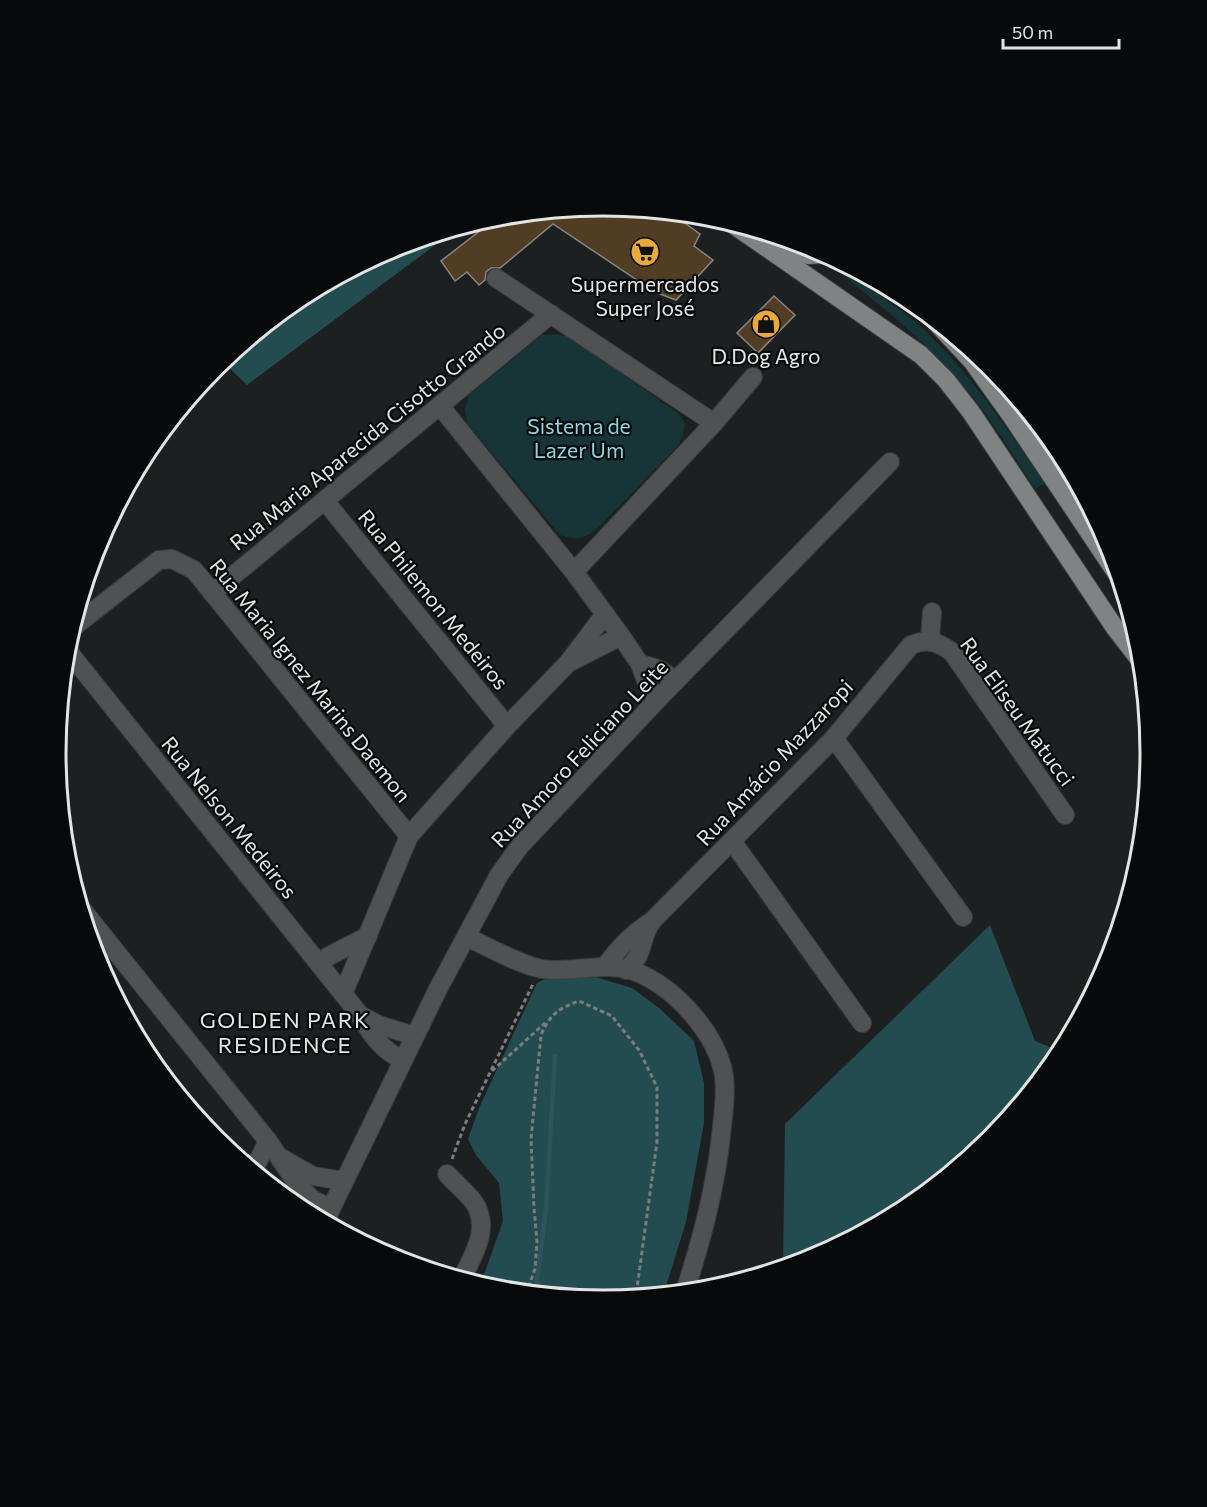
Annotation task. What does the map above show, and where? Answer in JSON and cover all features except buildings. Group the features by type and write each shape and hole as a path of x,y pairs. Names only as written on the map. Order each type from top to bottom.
{"main road":[{"path":"750,236 921,356 946,380 963,401 1131,648"},
{"path":"979,369 1100,549"}],"street":[{"path":"496,278 714,423"},
{"name":"Rua Maria Aparecida Cisotto Grando","path":"212,593 551,314"},
{"path":"574,572 714,423 753,377"},
{"path":"440,405 606,614 640,664 649,689 659,698"},
{"name":"Rua Amoro Feliciano Leite","path":"328,1215 403,1060 499,875 520,846 659,698 890,462"},
{"name":"Rua Philemon Medeiros","path":"325,501 507,726"},
{"name":"Rua Maria Ignez Marins Daemon","path":"83,619 159,560 172,559 194,570 409,836"},
{"path":"930,640 932,612"},
{"path":"343,994 409,836 507,726 568,663 606,614"},
{"path":"568,663 621,636"},
{"name":"Rua Amácio Mazzaropi","path":"632,965 652,921 834,738 911,645 930,640"},
{"name":"Rua Eliseu Matucci","path":"930,640 942,644 952,652 1065,815"},
{"name":"Rua Nelson Medeiros","path":"74,660 319,963 360,1015 370,1032 392,1055 403,1060"},
{"path":"640,664 667,673 675,682"},
{"path":"834,738 963,917"},
{"path":"732,841 862,1023"},
{"name":"Rua Amácio Mazzaropi","path":"605,967 635,932 652,921"},
{"path":"95,925 268,1141 298,1185 327,1214"},
{"path":"319,963 368,936"},
{"path":"467,937 540,969 632,965 635,972 656,982 684,1004 701,1025 714,1048 724,1075 725,1101 720,1146 696,1255 687,1284"},
{"name":"Rua Nelson Medeiros","path":"360,1015 379,1025 416,1036"},
{"path":"257,1164 268,1141"},
{"path":"281,1158 312,1176 344,1181"},
{"path":"447,1174 474,1202 482,1220 478,1244 464,1273"}],"path":[{"path":"447,1174 465,1124 540,969"},
{"path":"490,1072 561,1008 579,1001 612,1016 639,1050 657,1087 657,1142 636,1290"},
{"path":"529,1285 535,1269 537,1242 531,1139 541,1035 546,1022"}],"green space":[{"path":"843,272 858,280 912,319 932,337 967,376 1045,483 1035,489 982,409 951,371 915,336 840,273"},
{"name":"Sistema de Lazer Um","path":"557,334 569,337 678,413 685,423 678,446 598,528 584,537 575,538 560,535 467,423 465,409 469,395 542,335"}],"shaded area":[{"path":"439,242 247,385 229,368 276,327 335,288 366,271"},
{"path":"990,925 1035,1041 1052,1048 1030,1081 984,1134 931,1180 872,1219 841,1236 783,1259 785,1124"},
{"path":"592,976 632,988 659,1008 694,1041 704,1083 704,1123 686,1222 666,1287 639,1290 568,1290 482,1277 503,1221 499,1183 476,1155 468,1139 479,1108 537,983 549,977"}],"waterway":[{"path":"536,1286 546,1209 555,1056"}],"place":[{"name":"Supermercados Super José","path":"645,252"},
{"name":"D.Dog Agro","path":"766,324"}],"district":[{"name":"GOLDEN PARK RESIDENCE","path":"285,1032"}]}
